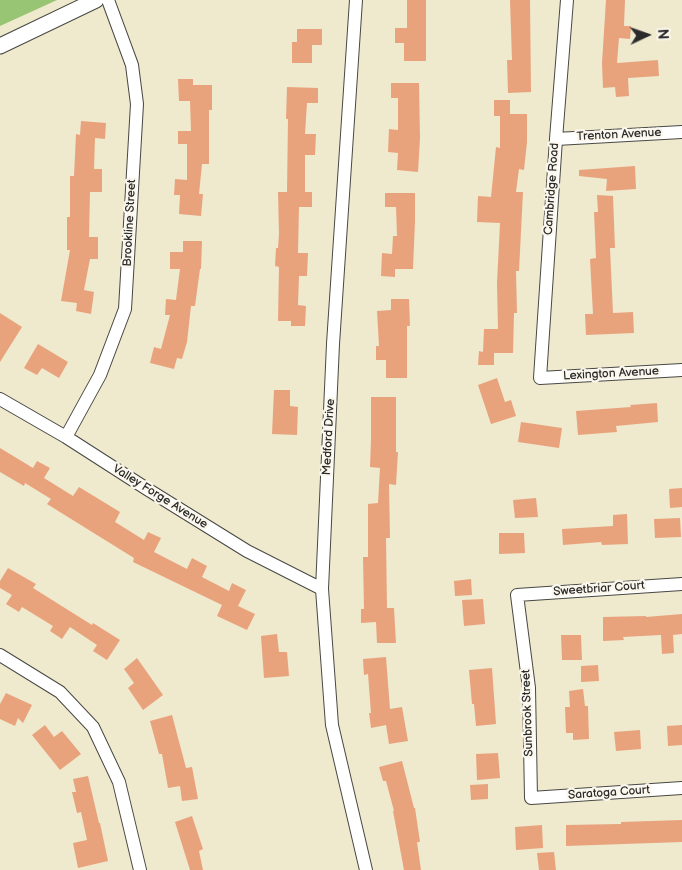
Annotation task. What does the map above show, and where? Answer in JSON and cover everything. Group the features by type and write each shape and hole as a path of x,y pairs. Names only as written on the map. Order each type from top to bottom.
{"street":[{"path":"0,46 96,0"},
{"name":"Brookline Street","path":"66,437 100,375 125,309 137,104 132,65 108,0"},
{"name":"Medford Drive","path":"356,0 333,344 322,589 332,725 366,870"},
{"name":"Cambridge Road","path":"540,378 567,0"},
{"name":"Trenton Avenue","path":"556,139 682,132"},
{"name":"Lexington Avenue","path":"540,378 682,370"},
{"name":"Valley Forge Avenue","path":"0,399 66,437 247,551 322,589"},
{"name":"Sweetbriar Court","path":"517,594 682,584"},
{"name":"Sunbrook Street","path":"517,594 529,688 530,798 536,797"},
{"path":"0,654 60,692 93,727 119,782 140,870"},
{"name":"Saratoga Court","path":"536,797 682,788"}],"green space":[{"path":"0,0 57,0 0,26"}],"building":[{"path":"407,0 426,0 426,61 404,61 404,43 395,43 395,28 407,28"},
{"path":"510,0 530,0 531,92 508,93 507,60 512,60"},
{"path":"606,0 625,0 624,26 631,26 630,39 619,38 617,63 658,60 659,76 628,78 629,96 616,97 615,87 603,88 602,63"},
{"path":"297,29 322,29 322,45 312,45 312,63 292,63 292,42 297,42"},
{"path":"178,79 193,79 193,85 212,85 212,110 209,110 209,164 202,164 199,194 203,194 201,216 179,214 180,195 174,195 175,179 187,180 187,144 178,144 178,131 191,131 190,101 179,101"},
{"path":"391,83 419,83 420,138 418,172 397,170 398,153 388,152 389,129 398,130 398,98 391,98"},
{"path":"287,87 318,88 318,103 307,103 305,134 316,134 315,155 305,155 305,192 312,192 312,207 299,207 298,253 308,253 307,276 299,276 298,305 306,306 305,326 291,326 291,321 278,321 279,267 275,266 279,234 278,192 287,192"},
{"path":"494,100 510,100 510,114 527,114 524,170 519,169 516,192 523,192 519,271 516,271 517,313 514,313 513,353 494,353 494,365 478,365 479,351 483,352 484,329 498,329 497,283 500,223 477,222 478,196 491,197 496,147 500,148 500,116 494,116"},
{"path":"81,121 106,123 105,139 95,138 94,169 102,169 102,192 90,192 89,237 98,237 98,259 90,259 84,290 94,292 91,314 76,311 77,303 61,301 70,250 67,250 67,217 70,217 70,176 74,176 76,134 80,135"},
{"path":"635,166 636,189 606,191 607,179 579,176 579,170"},
{"path":"385,193 415,193 413,269 395,269 395,277 381,276 382,253 392,254 393,236 397,236 396,207 385,207"},
{"path":"597,195 613,196 615,248 610,248 613,313 633,312 634,333 586,335 585,314 593,314 590,259 596,258 594,212 598,212"},
{"path":"183,241 202,241 201,269 195,306 191,306 187,342 182,359 177,358 174,369 150,363 154,347 161,349 170,315 165,315 166,299 176,300 180,269 170,269 170,252 183,252"},
{"path":"391,299 409,299 410,326 407,326 407,378 386,378 386,360 376,360 376,346 379,346 377,311 391,310"},
{"path":"0,313 22,327 0,362"},
{"path":"38,344 68,362 59,378 42,368 37,375 24,368"},
{"path":"497,378 505,402 511,400 516,416 491,424 478,385"},
{"path":"274,390 290,390 290,406 298,407 297,435 272,434"},
{"path":"371,397 396,397 396,452 398,452 396,485 389,484 390,538 386,538 387,608 394,608 396,643 377,643 376,622 361,623 361,609 364,609 363,557 368,557 368,504 378,503 380,468 370,467"},
{"path":"657,403 658,422 616,426 617,432 578,435 576,411"},
{"path":"521,422 562,428 559,448 518,442"},
{"path":"0,448 33,468 37,461 50,468 44,478 73,496 79,487 120,512 115,522 144,540 148,532 161,538 154,552 187,569 192,558 207,566 202,577 229,591 232,583 246,590 238,606 255,614 247,630 217,616 222,605 133,562 134,558 47,504 51,499 25,483 24,486 0,472"},
{"path":"682,488 682,507 670,508 669,489"},
{"path":"536,498 538,517 515,518 513,500"},
{"path":"627,514 628,544 602,545 601,542 563,545 562,529 613,526 613,515"},
{"path":"680,518 681,537 655,538 654,519"},
{"path":"499,533 524,533 525,553 499,554"},
{"path":"8,568 36,584 33,588 120,640 107,660 93,651 97,645 70,627 62,639 50,631 53,626 22,607 19,612 6,604 12,595 0,588 0,581"},
{"path":"471,579 472,595 455,596 454,581"},
{"path":"483,599 485,624 464,626 462,600"},
{"path":"682,614 682,634 673,635 674,653 662,654 661,635 623,637 624,640 603,641 603,617 646,617"},
{"path":"277,634 279,652 287,652 289,676 264,678 261,636"},
{"path":"561,635 581,635 582,660 562,660"},
{"path":"386,657 390,709 402,707 408,741 389,744 386,725 371,728 368,674 364,675 363,659"},
{"path":"137,658 163,695 143,710 128,688 134,683 124,669"},
{"path":"598,665 599,681 581,682 581,666"},
{"path":"492,668 496,724 476,726 469,670"},
{"path":"583,689 585,706 588,706 589,739 573,740 573,733 566,733 565,707 570,707 569,691"},
{"path":"6,693 32,705 23,723 18,718 15,726 0,719 0,704"},
{"path":"172,715 186,768 192,767 198,799 182,801 180,786 168,788 162,754 159,754 150,721"},
{"path":"45,725 54,737 62,731 81,754 60,770 32,735"},
{"path":"682,725 682,745 668,746 667,726"},
{"path":"640,730 641,749 616,751 614,732"},
{"path":"498,753 500,778 477,780 476,754"},
{"path":"402,761 415,808 420,842 417,842 421,870 404,870 394,811 386,781 383,781 379,767"},
{"path":"88,776 108,861 78,868 73,843 87,840 81,812 77,813 72,792 76,792 73,779"},
{"path":"488,784 488,799 471,800 470,785"},
{"path":"192,816 203,849 199,851 203,870 190,870 175,822"},
{"path":"682,820 682,842 566,846 566,825"},
{"path":"542,825 543,848 516,850 515,827"},
{"path":"554,852 556,870 539,870 537,853"}]}
